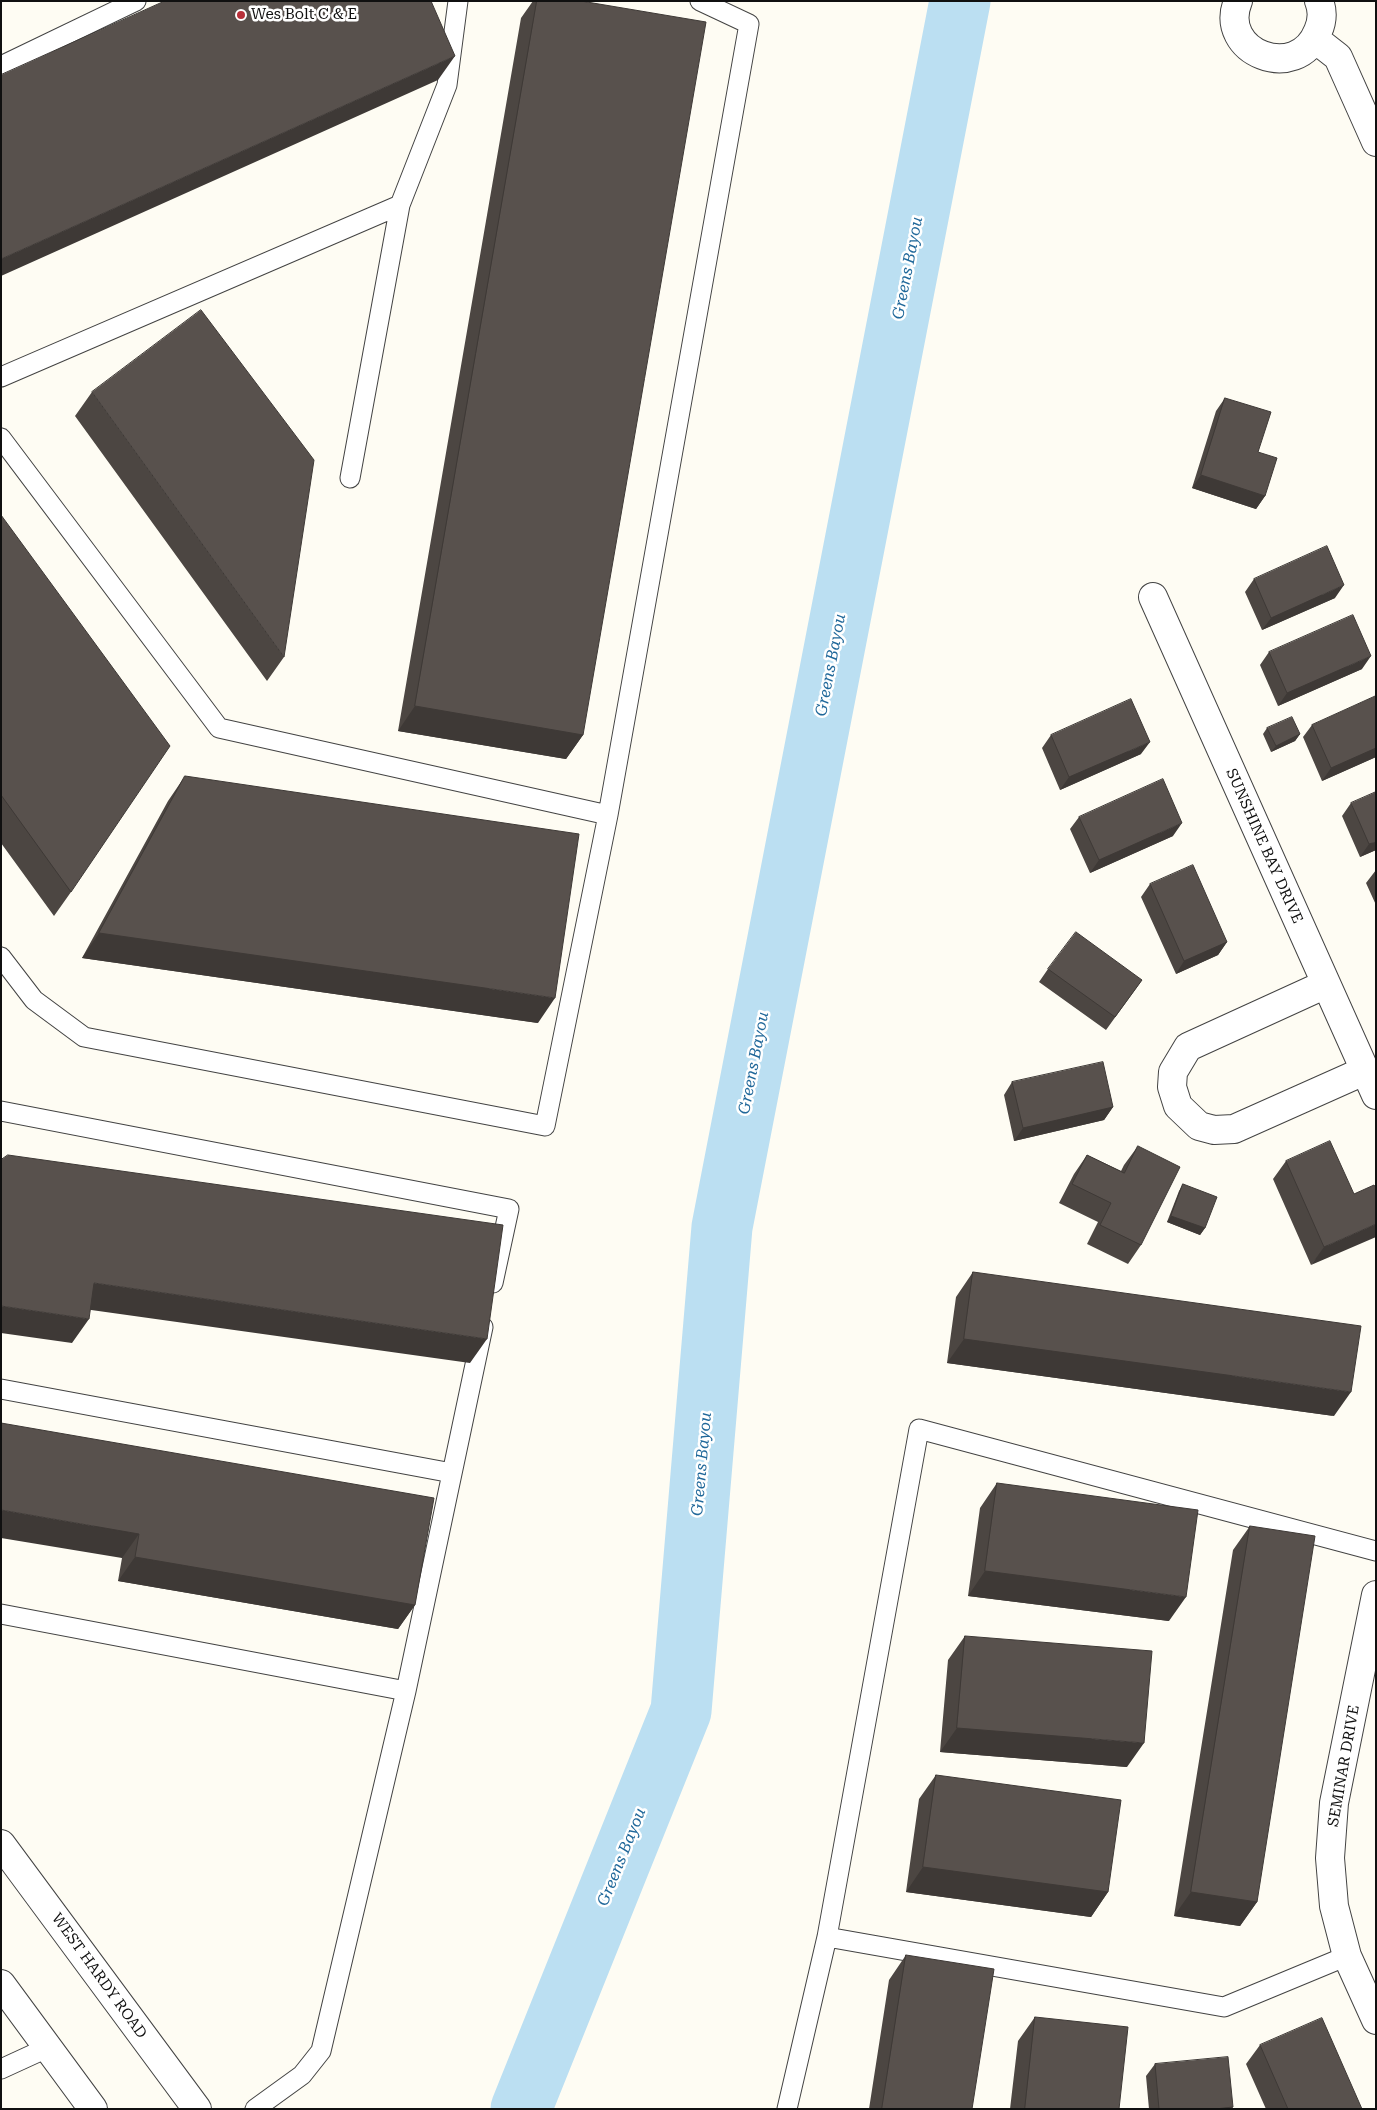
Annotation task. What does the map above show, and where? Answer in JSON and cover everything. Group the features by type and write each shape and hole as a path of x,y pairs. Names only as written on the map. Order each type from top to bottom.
{"street":[{"path":"1238,1 1235,8 1236,25 1242,41 1255,52 1270,58 1288,58 1303,51 1315,39 1322,23 1319,1"},
{"path":"1315,39 1338,57 1376,142"},
{"name":"SUNSHINE BAY DRIVE","path":"1153,596 1370,1083"},
{"path":"1326,984 1188,1047 1173,1072 1172,1087 1178,1106 1199,1126 1214,1130 1234,1129 1370,1083"},
{"name":"SEMINAR DRIVE","path":"1376,1595 1334,1803 1330,1858 1334,1897 1347,1956 1376,2020"},
{"name":"WEST HARDY ROAD","path":"1,1844 197,2109"},
{"path":"1,1984 93,2109"}],"lane":[{"path":"1,66 136,1"},
{"path":"350,478 400,205 447,85 458,1"},
{"path":"1,957 34,1000 84,1037 545,1126 608,815 749,24 700,1"},
{"path":"1,377 400,205"},
{"path":"1,438 219,728 608,815"},
{"path":"1,1111 509,1209 406,1691 321,2052 302,2075 254,2109"},
{"path":"1,1389 452,1473"},
{"path":"786,2109 827,1937 919,1429 1376,1551"},
{"path":"1,1614 406,1691"},
{"path":"827,1937 1224,2007 1347,1956"},
{"path":"1,2069 49,2048"}],"building":[{"path":"165,1 431,1 455,56 1,259 1,75"},
{"path":"537,1 581,1 706,22 583,735 415,706"},
{"path":"201,310 314,460 284,657 92,392"},
{"path":"1225,398 1271,412 1258,452 1277,458 1265,496 1201,475"},
{"path":"1,515 170,746 71,892 1,795"},
{"path":"1327,546 1344,585 1271,618 1254,579"},
{"path":"1353,615 1371,656 1287,693 1269,652"},
{"path":"1376,696 1376,748 1331,768 1312,725"},
{"path":"1131,699 1150,742 1069,777 1051,735"},
{"path":"1292,717 1300,734 1276,746 1267,728"},
{"path":"185,776 579,834 555,998 99,933"},
{"path":"1163,779 1182,823 1099,860 1079,817"},
{"path":"1376,792 1376,842 1369,844 1351,803"},
{"path":"1193,865 1227,942 1184,961 1150,884"},
{"path":"1076,932 1142,980 1115,1017 1048,969"},
{"path":"1103,1062 1113,1107 1023,1128 1012,1082"},
{"path":"1330,1141 1354,1194 1374,1185 1376,1188 1376,1224 1324,1247 1286,1161"},
{"path":"1138,1146 1180,1167 1141,1245 1100,1225 1111,1203 1072,1184 1087,1155 1124,1173"},
{"path":"8,1155 503,1225 487,1339 94,1283 89,1319 1,1306 1,1160"},
{"path":"1183,1184 1217,1197 1205,1228 1171,1216"},
{"path":"973,1272 1361,1326 1351,1392 964,1339"},
{"path":"1,1423 434,1498 415,1605 135,1557 139,1534 1,1510"},
{"path":"997,1483 1198,1510 1186,1597 985,1571"},
{"path":"1250,1526 1315,1536 1257,1902 1191,1892"},
{"path":"965,1636 1152,1651 1144,1743 957,1728"},
{"path":"936,1775 1121,1800 1108,1892 923,1867"},
{"path":"906,1955 994,1969 972,2109 882,2109"},
{"path":"1035,2017 1128,2027 1119,2109 1025,2109"},
{"path":"1322,2018 1362,2109 1288,2109 1260,2045"},
{"path":"1228,2057 1233,2107 1215,2109 1159,2109 1155,2064"}],"waterway":[{"name":"Greens Bayou","path":"521,2109 681,1711 722,1227 960,1"}],"place":[{"name":"Wes Bolt C & E","path":"241,15"}]}
